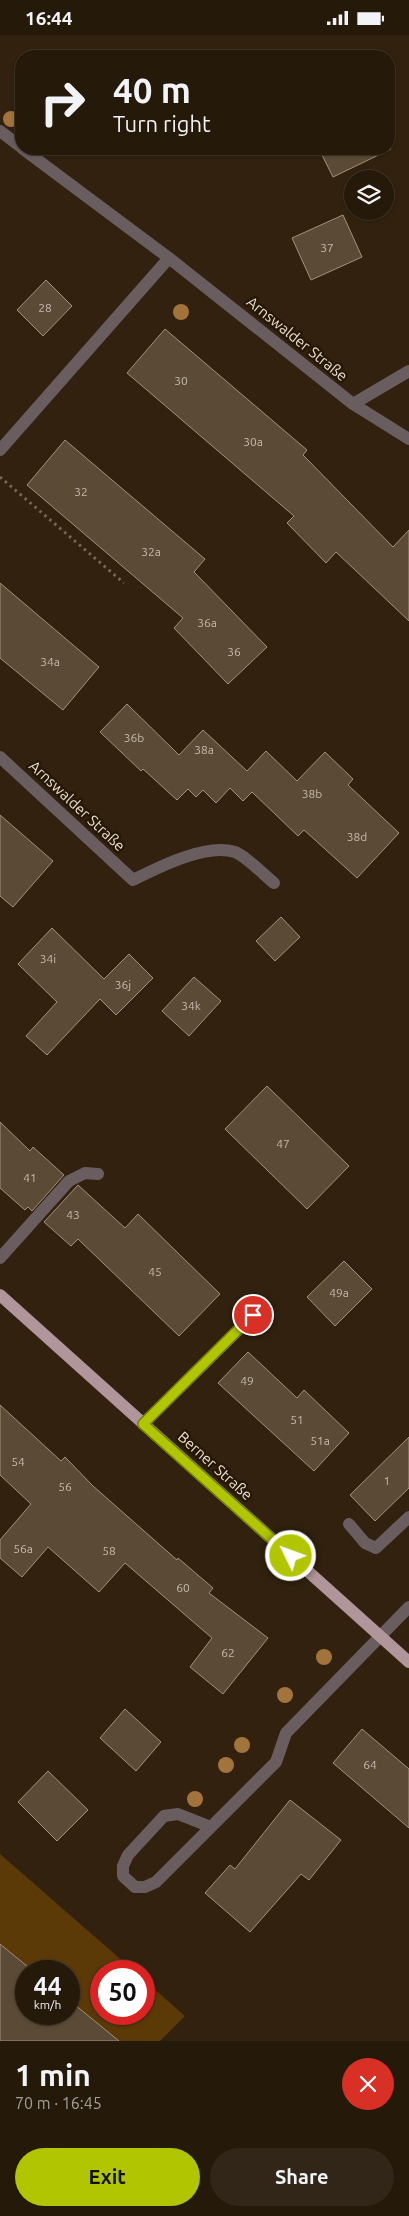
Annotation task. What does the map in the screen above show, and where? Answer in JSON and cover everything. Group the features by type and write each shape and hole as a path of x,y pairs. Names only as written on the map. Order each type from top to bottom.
{"main road":[{"name":"Berner Straße","path":"0,1295 409,1661"}],"street":[{"name":"Arnswalder Straße","path":"0,131 15,143"},
{"name":"Arnswalder Straße","path":"31,155 169,258 353,405 409,439"},
{"path":"0,450 169,258"},
{"path":"353,405 409,371"},
{"name":"Arnswalder Straße","path":"0,757 133,879 163,865 211,850 224,850 236,853 274,883"},
{"path":"0,1258 69,1181 86,1173 98,1174"},
{"path":"143,1424 253,1315"},
{"path":"349,1524 365,1543 376,1548 409,1517"},
{"path":"211,1827 178,1814 164,1816 128,1855 123,1866 123,1876 135,1887 145,1887 156,1882 276,1763 286,1733 409,1607"}],"path":[{"path":"0,477 124,583"}],"shaded area":[{"path":"0,1854 121,1960 90,1960 90,2017 80,2009 80,1960 20,1960 0,1944"},
{"path":"155,1990 185,2016 160,2041 119,2041 99,2025 155,2025"}],"building":[{"path":"322,155 379,155 344,170 333,177"},
{"path":"343,215 362,257 311,280 292,238"},
{"path":"46,280 72,306 43,336 17,310"},
{"path":"165,329 307,450 303,455 393,547 409,530 409,621 336,552 326,563 287,523 294,516 127,373"},
{"path":"65,440 205,559 194,572 267,647 228,684 174,628 183,618 27,485"},
{"path":"0,583 99,667 63,710 0,658"},
{"path":"127,704 179,755 203,730 247,771 266,751 297,781 325,752 353,779 348,785 399,833 357,878 304,830 298,836 252,792 243,801 230,788 216,803 203,790 196,797 188,789 177,800 143,769 141,771 100,732"},
{"path":"0,815 53,861 13,907 0,896"},
{"path":"281,917 300,937 275,961 256,941"},
{"path":"52,928 104,979 129,954 153,978 116,1015 100,999 47,1055 26,1036 57,1002 18,964"},
{"path":"194,977 221,1001 189,1036 162,1011"},
{"path":"267,1086 349,1166 307,1209 225,1129"},
{"path":"0,1122 30,1151 33,1147 64,1175 32,1211 28,1207 25,1210 0,1188"},
{"path":"78,1185 125,1228 138,1214 220,1294 179,1336 78,1239 71,1246 44,1222"},
{"path":"344,1261 372,1289 335,1326 307,1297"},
{"path":"248,1352 297,1398 304,1390 349,1433 314,1471 218,1383"},
{"path":"0,1405 61,1461 65,1457 93,1486 177,1560 178,1558 213,1588 209,1593 268,1638 223,1694 190,1667 212,1638 125,1563 99,1592 48,1547 22,1577 0,1558 0,1540 31,1504 0,1475"},
{"path":"409,1437 409,1488 375,1521 350,1495"},
{"path":"125,1709 161,1742 136,1771 100,1738"},
{"path":"362,1729 409,1769 409,1828 333,1763"},
{"path":"48,1771 88,1810 57,1841 18,1802"},
{"path":"290,1800 341,1840 309,1880 301,1874 250,1932 205,1893 230,1865 235,1869"},
{"path":"0,1944 20,1960 15,1960 15,2025 80,2025 80,2009 90,2017 90,2025 99,2025 119,2041 0,2041"}],"route":[{"path":"253,1315 143,1424 291,1556"}]}
